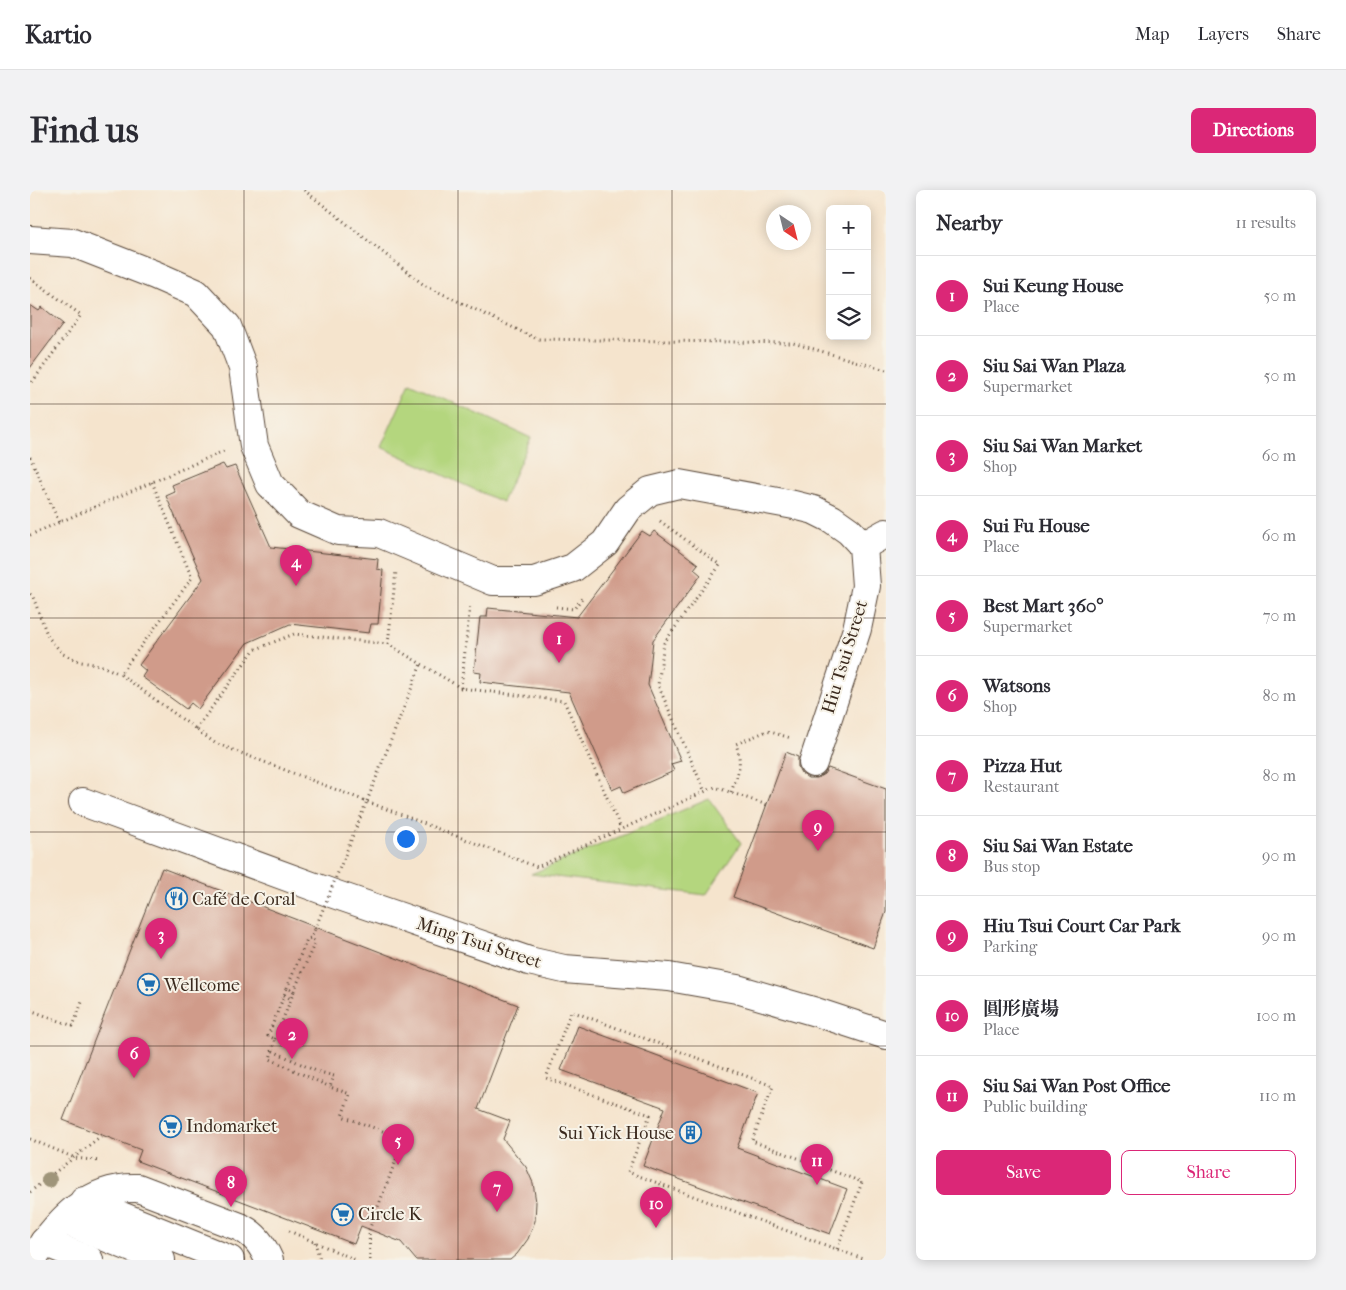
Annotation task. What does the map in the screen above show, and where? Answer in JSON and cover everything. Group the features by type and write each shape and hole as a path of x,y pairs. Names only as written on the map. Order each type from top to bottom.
{"lane":[{"path":"30,240 73,244 155,275 196,293 227,326 243,368 254,446 270,484 300,514 338,531 379,533 493,581 534,581 572,568 605,543 628,509 650,491 679,484 814,510 832,519 849,531 863,546 886,533"},
{"name":"Hiu Tsui Street","path":"816,754 857,629 866,586 863,546"},
{"name":"Ming Tsui Street","path":"84,802 331,893 410,931 564,969 670,977 737,989 816,1012 886,1036"},
{"path":"89,1260 38,1251 64,1220 84,1201 114,1190 138,1188 240,1227 252,1234 263,1246 269,1260"},
{"path":"84,1201 230,1260"},
{"path":"64,1220 161,1260"}],"path":[{"path":"304,190 424,285 537,338 793,343 886,370"},
{"path":"30,278 81,315 30,385"},
{"path":"30,457 59,522 30,534"},
{"path":"120,674 192,578 152,482"},
{"path":"388,644 397,562"},
{"path":"30,594 33,597 48,637 63,654 81,662 100,665 120,674 215,743 537,866 715,787 767,805"},
{"path":"461,688 470,598"},
{"path":"196,729 254,650 294,634 388,644 461,688 564,701 621,829"},
{"path":"275,1039 268,1036 307,939 311,938 315,929 421,664"},
{"path":"731,792 740,768 740,756 736,744 767,732 816,754"},
{"path":"311,938 315,942 275,1039 270,1058 330,1087 350,1094 342,1116 404,1139 369,1230 370,1260"},
{"path":"287,988 294,991"},
{"path":"284,995 291,999"},
{"path":"30,1010 73,1026 82,1002"},
{"path":"837,1249 862,1182 752,1141 773,1086 571,1011 546,1078 650,1115 628,1172 866,1260"},
{"path":"273,1051 316,1071 334,1076 330,1087"},
{"path":"30,1192 101,1136"},
{"path":"30,1139 75,1158"},
{"path":"315,1241 320,1260"}],"green space":[{"path":"410,383 531,438 502,502 381,447"},
{"path":"709,799 741,843 706,895 531,874"}],"building":[{"path":"30,305 39,311 42,307 63,324 30,368"},
{"path":"223,464 226,469 235,466 271,547 378,559 377,569 383,570 378,624 371,624 369,633 290,624 247,643 198,709 191,703 186,709 142,677 146,671 139,665 203,579 166,496 175,492 172,485"},
{"path":"642,531 650,536 654,531 698,564 694,569 701,575 653,640 648,685 681,761 671,764 674,771 624,793 621,786 612,790 569,692 480,682 481,673 474,672 480,617 487,617 488,608 577,617"},
{"path":"786,752 798,757 798,767 801,773 808,778 817,778 824,774 828,768 886,789 886,912 873,948 733,897"},
{"path":"162,868 518,1005 478,1109 510,1121 503,1139 526,1167 533,1183 536,1202 535,1221 528,1239 517,1254 510,1260 416,1260 401,1242 361,1226 354,1244 137,1161 141,1150 63,1120"},
{"name":"Sui Yick House","path":"578,1026 758,1093 737,1148 847,1189 830,1234 643,1166 665,1108 561,1070"}],"place":[{"name":"Sui Fu House","path":"296,586"},
{"name":"Sui Keung House","path":"559,663"},
{"name":"Hiu Tsui Court Car Park","path":"818,851"},
{"name":"Café de Coral","path":"176,899"},
{"name":"Siu Sai Wan Market","path":"161,959"},
{"name":"Wellcome","path":"148,985"},
{"name":"Siu Sai Wan Plaza","path":"292,1059"},
{"name":"Watsons","path":"134,1078"},
{"name":"Indomarket","path":"170,1126"},
{"name":"Sui Yick House","path":"690,1133"},
{"name":"Best Mart 360°","path":"398,1165"},
{"name":"Siu Sai Wan Post Office","path":"817,1185"},
{"name":"Siu Sai Wan Estate","path":"231,1207"},
{"name":"Pizza Hut","path":"497,1212"},
{"name":"Circle K","path":"342,1214"},
{"name":"圓形廣場","path":"656,1228"}]}
